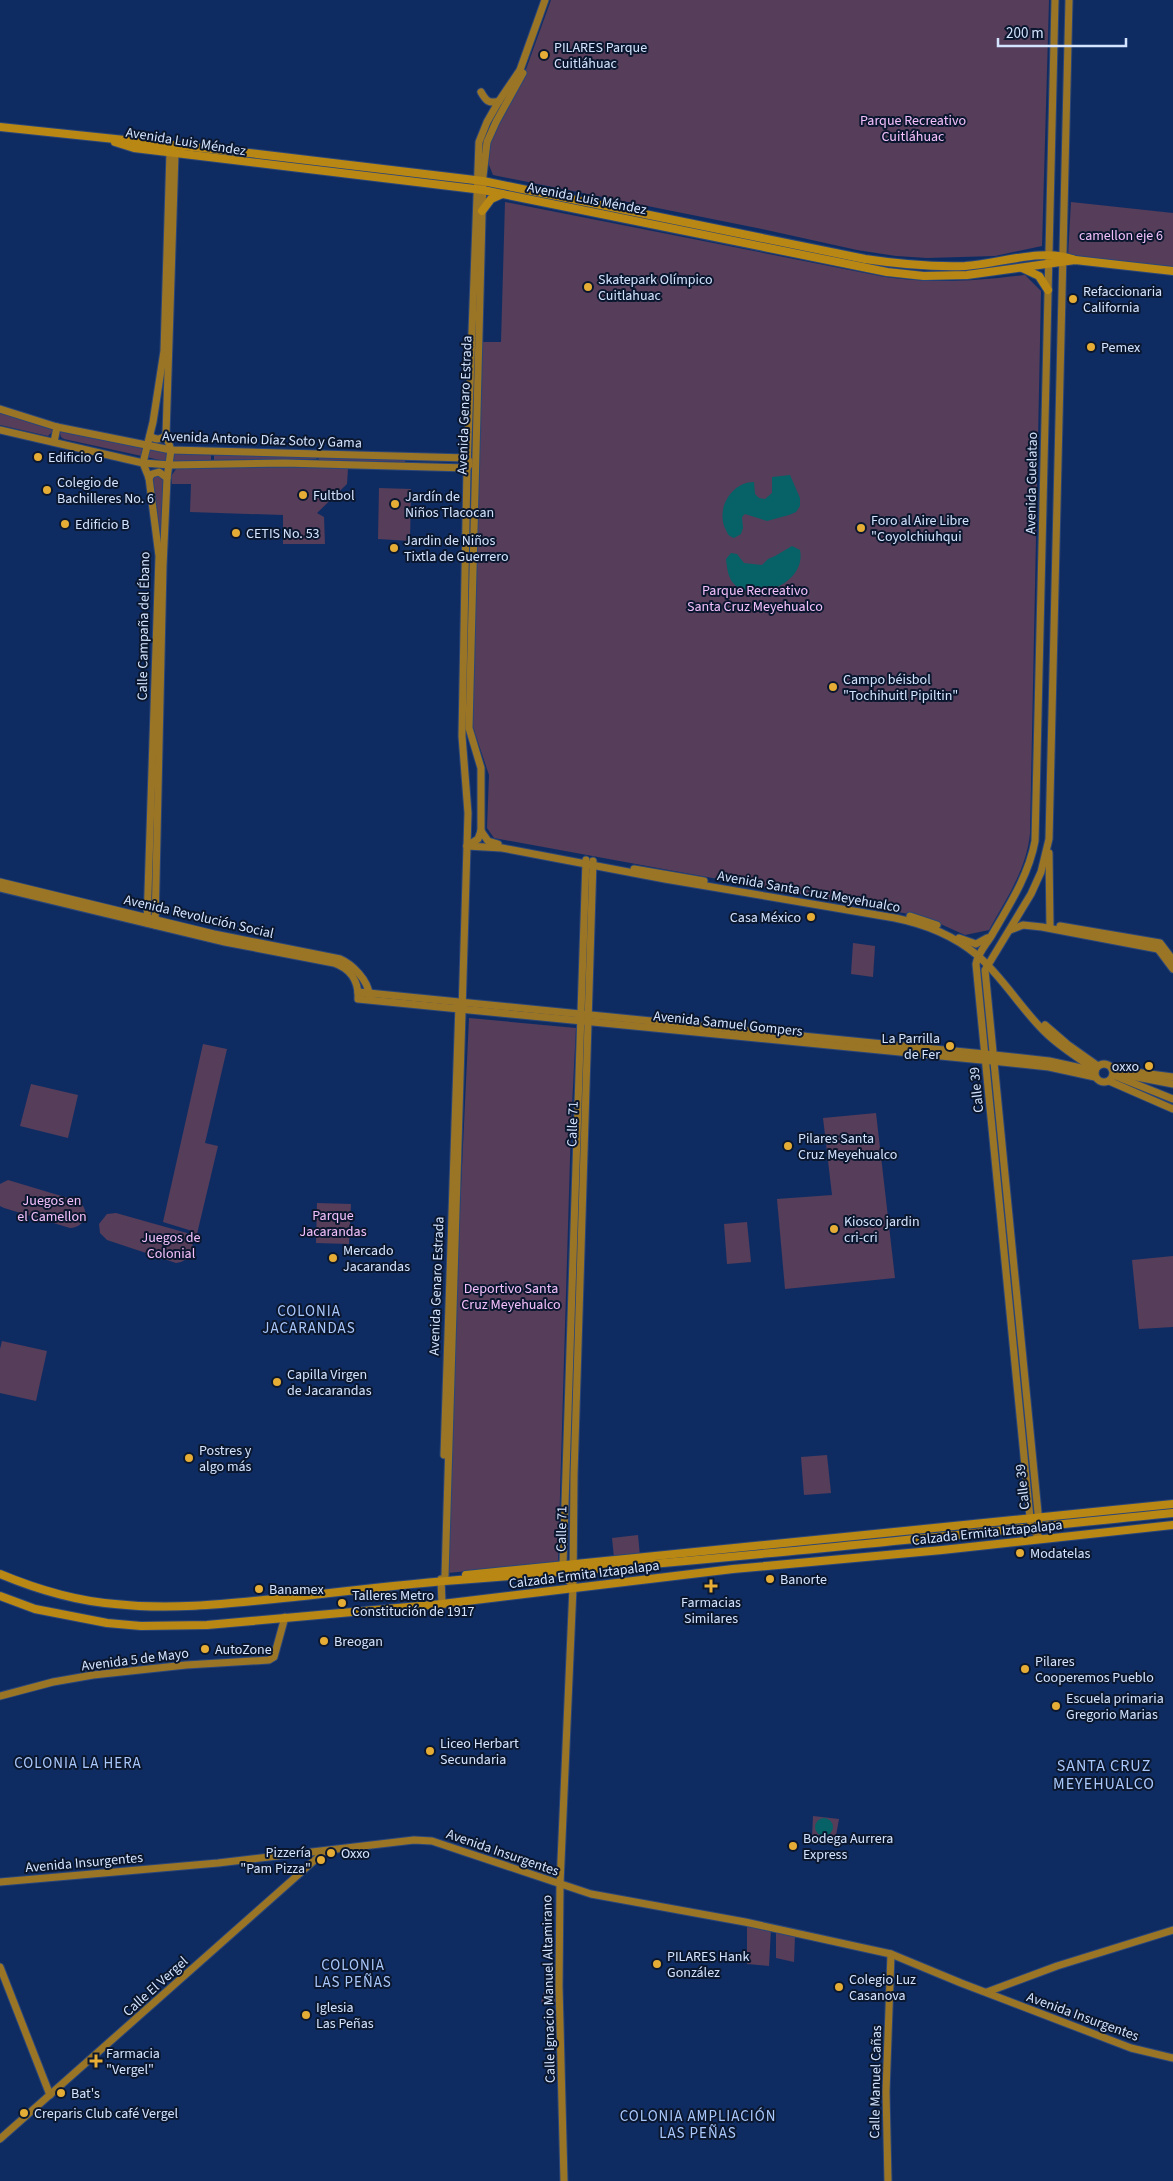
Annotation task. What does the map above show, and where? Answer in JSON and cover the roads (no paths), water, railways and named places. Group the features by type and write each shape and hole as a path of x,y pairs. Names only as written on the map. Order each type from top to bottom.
{"main road":[{"name":"Avenida Luis Méndez","path":"0,127 249,152 480,181 865,259 903,264 967,266 1062,258 1173,271"},
{"name":"Avenida Luis Méndez","path":"106,139 134,148 480,190 887,272 924,276 967,275 1020,268 1049,259"},
{"path":"482,211 491,199 502,194"},
{"path":"775,249 777,240"},
{"path":"797,253 799,245"},
{"path":"1020,268 1039,276 1048,290"},
{"name":"Calzada Ermita Iztapalapa","path":"0,1574 41,1590 112,1604 145,1606 243,1602 442,1582 472,1574 563,1569 1173,1504"},
{"name":"Calzada Ermita Iztapalapa","path":"573,1568 1173,1513"},
{"name":"Calzada Ermita Iztapalapa","path":"0,1596 44,1611 107,1623 207,1625 442,1604 573,1587 1173,1525"}],"street":[{"name":"Avenida Genaro Estrada","path":"442,1604 449,1268 467,846 468,793 462,736 468,463 480,190 478,142 499,101 520,70 545,0"},
{"name":"Avenida Genaro Estrada","path":"480,181 487,142 525,70 550,0"},
{"name":"Avenida Guelatao","path":"979,953 992,935 1029,867 1035,840 1045,485 1055,0"},
{"name":"Avenida Guelatao","path":"1050,928 1049,839 1069,0"},
{"path":"482,92 485,100 489,102 499,101"},
{"path":"1053,109 1060,114 1066,110"},
{"path":"1052,124 1060,119 1065,124"},
{"path":"143,463 150,436 164,351 173,153"},
{"name":"Calle Campaña del Ébano","path":"152,922 157,719 167,478 171,450 166,435 173,153"},
{"name":"Avenida Genaro Estrada","path":"480,190 482,211 469,728 481,768 481,831"},
{"name":"Avenida Antonio Díaz Soto y Gama","path":"0,408 57,427 171,450 468,463"},
{"path":"474,503 468,463 476,419"},
{"path":"54,442 57,427"},
{"name":"Avenida Antonio Díaz Soto y Gama","path":"0,430 143,463 170,465 468,463"},
{"path":"150,436 157,439 164,438 166,435"},
{"path":"212,451 212,464"},
{"name":"Calle Campaña del Ébano","path":"143,463 149,478 158,556 157,719"},
{"path":"149,478 152,474 159,472 167,478"},
{"path":"1045,485 1051,482 1058,485"},
{"path":"1042,595 1048,601 1053,599 1055,595"},
{"path":"468,793 471,798 477,800 481,792"},
{"path":"467,846 478,839 481,831"},
{"name":"Avenida Santa Cruz Meyehualco","path":"481,831 486,839 492,842 589,863 911,921 949,936 979,953"},
{"name":"Avenida Guelatao","path":"988,963 1031,894 1041,872 1049,839"},
{"name":"Avenida Santa Cruz Meyehualco","path":"467,846 492,847 589,863 912,917 935,924 959,938 979,953 1050,1030 1096,1071"},
{"name":"Calle 71","path":"563,1569 589,863"},
{"name":"Avenida Revolución Social","path":"0,882 225,942 339,965 355,981 358,996"},
{"path":"1020,884 1022,896 1031,894"},
{"name":"Avenida Revolución Social","path":"0,888 152,922 340,959 354,968 366,983 369,997"},
{"path":"1011,900 1016,899 1019,902 1017,915"},
{"path":"1010,930 1023,926 1050,928 1160,948 1173,960"},
{"path":"959,938 976,944 992,935"},
{"path":"1160,948 1173,969"},
{"name":"Calle 39","path":"979,953 976,964 978,988 988,1057 1034,1519 1035,1527 1041,1539"},
{"name":"Calle 39","path":"988,963 985,976 988,1057"},
{"name":"Avenida Samuel Gompers","path":"358,996 988,1057 1049,1067 1096,1071"},
{"name":"Calle 71","path":"573,1587 584,1018"},
{"path":"1173,1077 1112,1075 1102,1082 1096,1071 1107,1064 1112,1075 1173,1109"},
{"path":"1112,1075 1173,1084"},
{"path":"1112,1075 1173,1099"},
{"path":"563,1569 573,1587"},
{"name":"Calle Ignacio Manuel Altamirano","path":"564,2181 559,1986 560,1884 573,1587"},
{"name":"Avenida 5 de Mayo","path":"0,1696 52,1682 93,1676 186,1665 269,1660 274,1657 285,1617"},
{"name":"Avenida Insurgentes","path":"0,1882 115,1873 414,1840 432,1841 591,1894 745,1922 891,1954 1131,2048 1173,2058"},
{"name":"Calle El Vergel","path":"0,2139 326,1850"},
{"name":"Avenida Insurgentes","path":"986,1992 1057,1966 1173,1930"},
{"name":"Calle Manuel Cañas","path":"888,2181 886,2092 891,1954"},
{"path":"0,1967 50,2095"}],"place":[{"name":"PILARES Parque Cuitláhuac","path":"544,55"},
{"name":"Skatepark Olímpico Cuitlahuac","path":"588,287"},
{"name":"Refaccionaria California","path":"1073,299"},
{"name":"Pemex","path":"1091,347"},
{"name":"Edificio G","path":"38,457"},
{"name":"Colegio de Bachilleres No. 6","path":"47,490"},
{"name":"Fultbol","path":"303,495"},
{"name":"Jardín de Niños Tlacocan","path":"395,504"},
{"name":"Edificio B","path":"65,524"},
{"name":"Foro al Aire Libre \"Coyolchiuhqui","path":"861,528"},
{"name":"CETIS No. 53","path":"236,533"},
{"name":"Jardin de Niños Tixtla de Guerrero","path":"394,548"},
{"name":"Campo béisbol \"Tochihuitl Pipiltin\"","path":"833,687"},
{"name":"Casa México","path":"811,917"},
{"name":"La Parrilla de Fer","path":"950,1046"},
{"name":"oxxo","path":"1149,1066"},
{"name":"Pilares Santa Cruz Meyehualco","path":"788,1146"},
{"name":"Kiosco jardin cri-cri","path":"834,1229"},
{"name":"Mercado Jacarandas","path":"333,1258"},
{"name":"Capilla Virgen de Jacarandas","path":"277,1382"},
{"name":"Postres y algo más","path":"189,1458"},
{"name":"Modatelas","path":"1020,1553"},
{"name":"Banorte","path":"770,1579"},
{"name":"Farmacias Similares","path":"711,1586"},
{"name":"Banamex","path":"259,1589"},
{"name":"Talleres Metro Constitución de 1917","path":"342,1603"},
{"name":"Breogan","path":"324,1641"},
{"name":"AutoZone","path":"205,1649"},
{"name":"Pilares Cooperemos Pueblo","path":"1025,1669"},
{"name":"Escuela primaria Gregorio Marias","path":"1056,1706"},
{"name":"Liceo Herbart Secundaria","path":"430,1751"},
{"name":"Bodega Aurrera Express","path":"793,1846"},
{"name":"Oxxo","path":"331,1853"},
{"name":"Pizzería \"Pam Pizza\"","path":"321,1860"},
{"name":"PILARES Hank González","path":"657,1964"},
{"name":"Colegio Luz Casanova","path":"839,1987"},
{"name":"Iglesia Las Peñas","path":"306,2015"},
{"name":"Farmacia \"Vergel\"","path":"96,2061"},
{"name":"Bat's","path":"61,2093"},
{"name":"Creparis Club café Vergel","path":"24,2113"}],"district":[{"name":"COLONIA JACARANDAS","path":"309,1320"},
{"name":"COLONIA LA HERA","path":"78,1763"},
{"name":"SANTA CRUZ MEYEHUALCO","path":"1104,1774"},
{"name":"COLONIA LAS PEÑAS","path":"353,1974"},
{"name":"COLONIA AMPLIACIÓN LAS PEÑAS","path":"698,2124"}],"park label":[{"name":"Parque Recreativo Cuitláhuac","path":"913,128"},
{"name":"camellon eje 6","path":"1121,235"},
{"name":"Parque Recreativo Santa Cruz Meyehualco","path":"755,598"},
{"name":"Juegos en el Camellon","path":"52,1208"},
{"name":"Parque Jacarandas","path":"333,1224"},
{"name":"Juegos de Colonial","path":"171,1246"},
{"name":"Deportivo Santa Cruz Meyehualco","path":"511,1296"}]}
